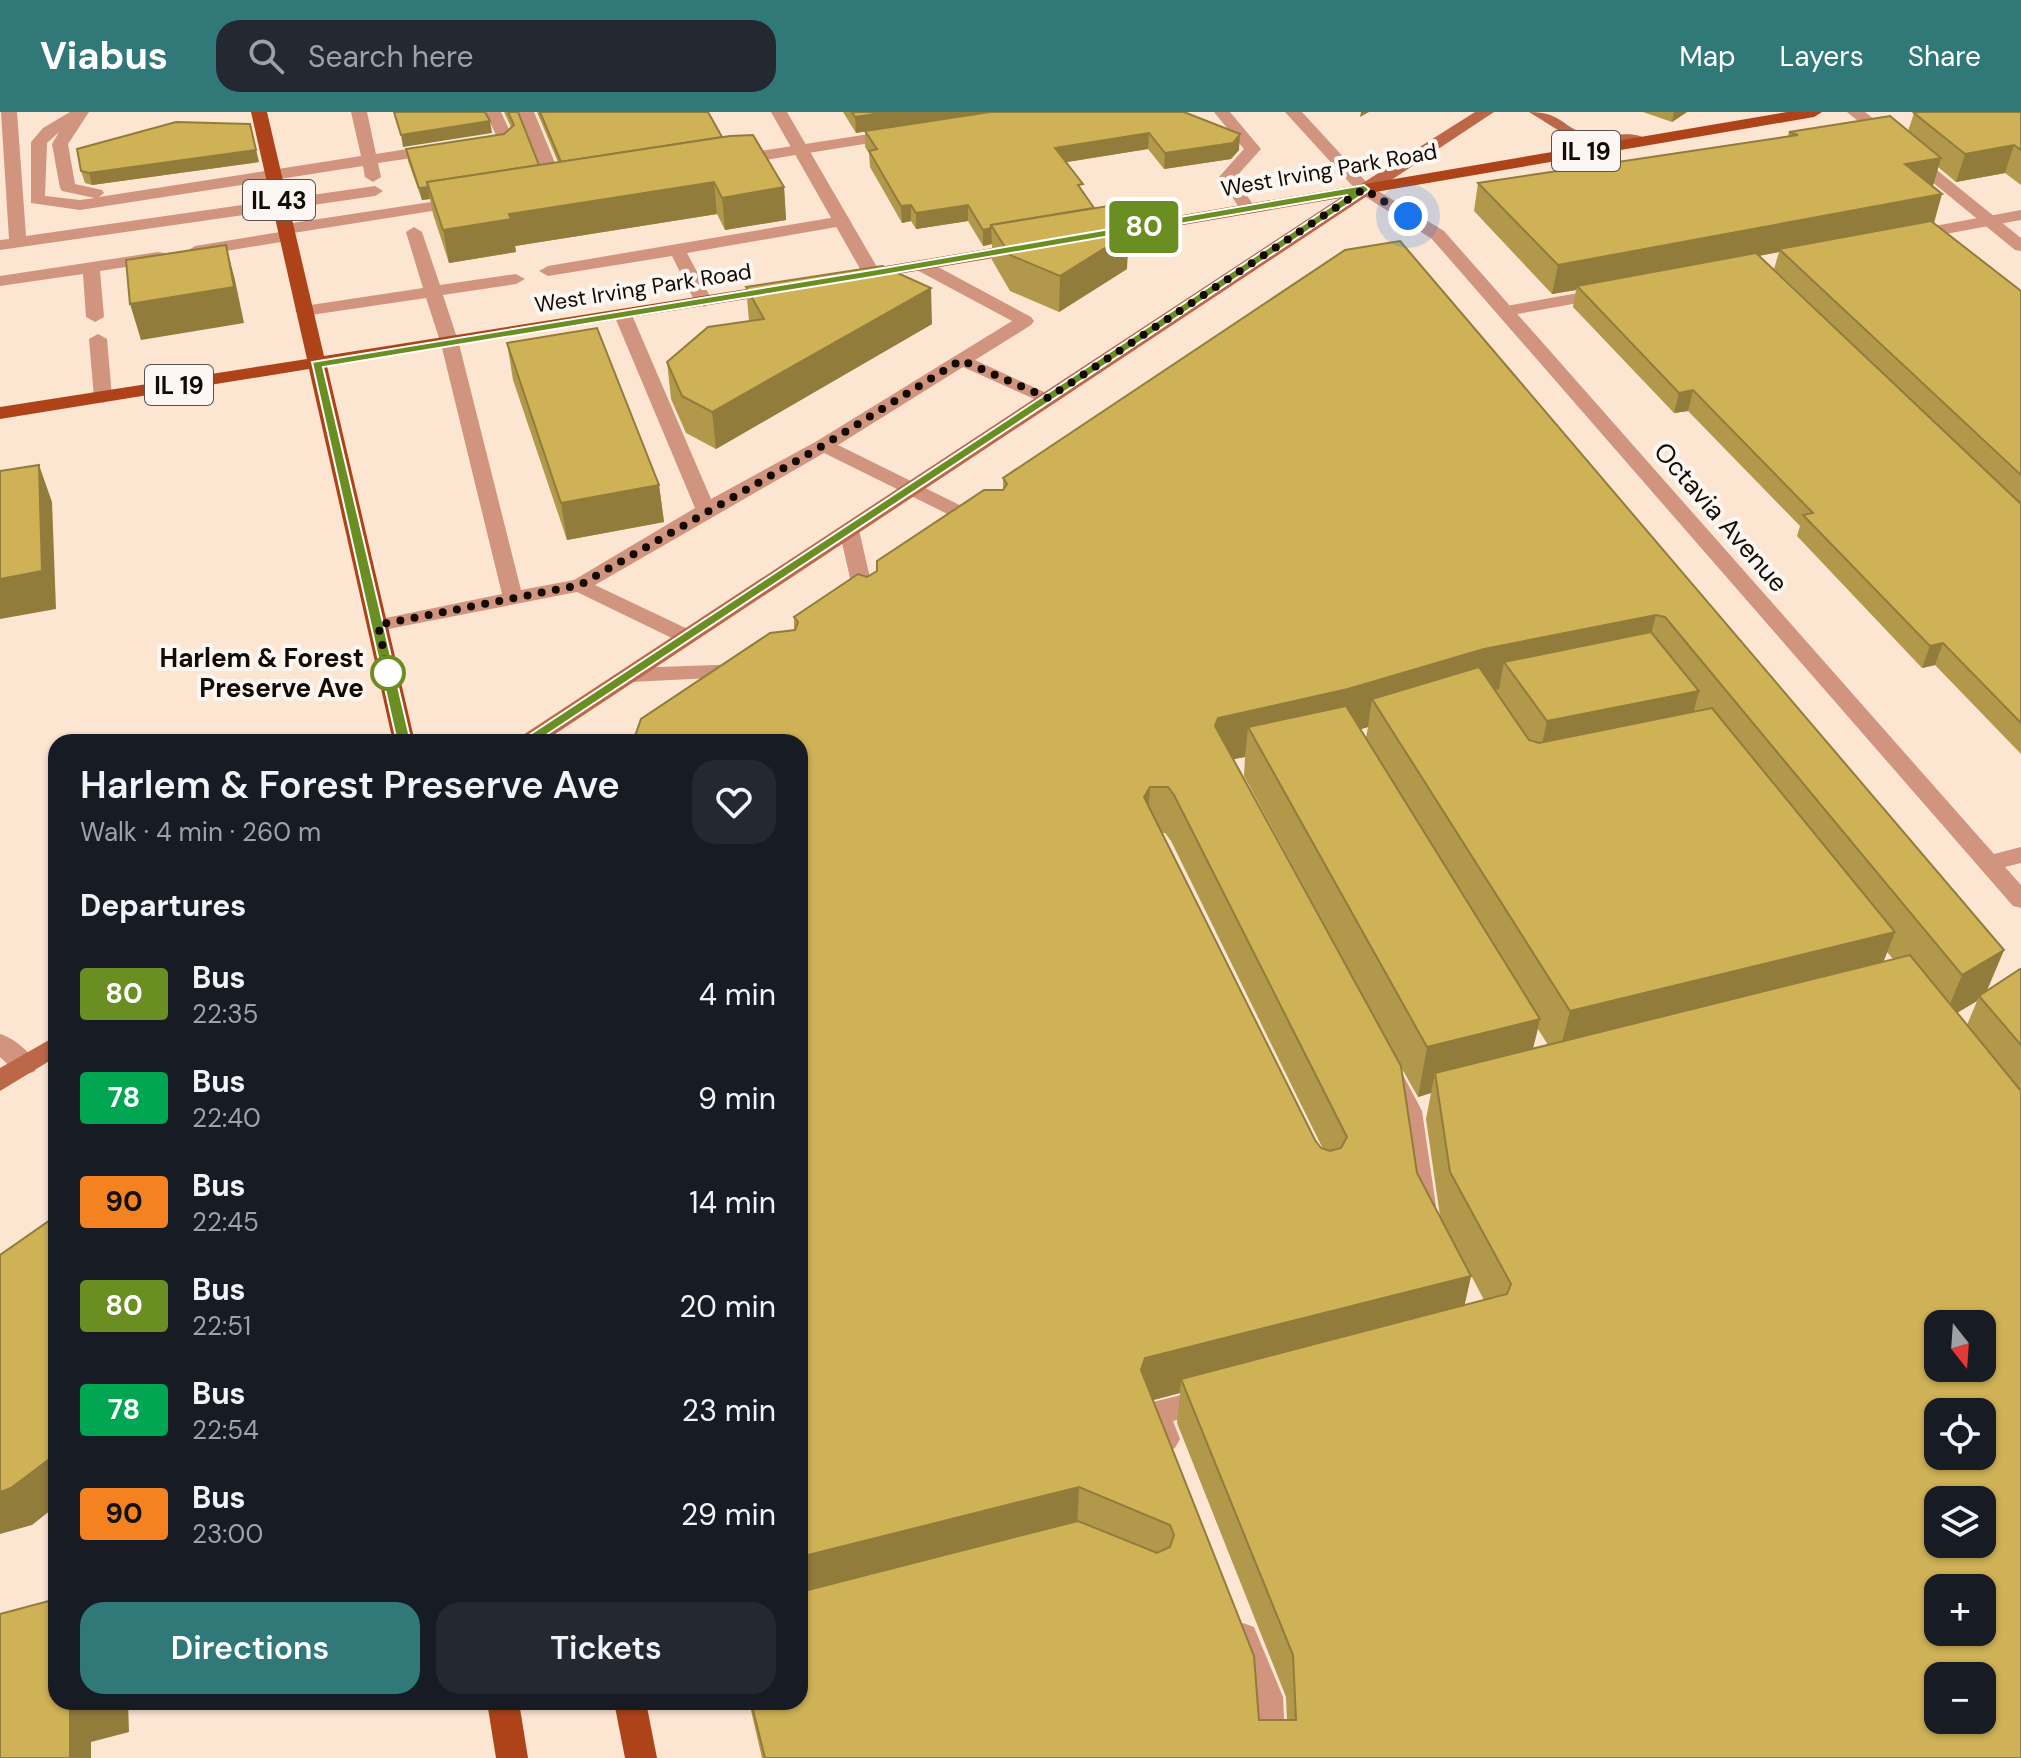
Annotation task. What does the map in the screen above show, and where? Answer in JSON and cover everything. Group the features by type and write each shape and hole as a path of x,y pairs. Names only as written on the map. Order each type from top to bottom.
{"main road":[{"name":"IL 43","path":"259,112 402,734"},
{"path":"540,734 1364,189 1486,112"},
{"path":"1537,112 1583,139 1641,141"},
{"name":"West Irving Park Road","path":"1076,238 1814,112"},
{"path":"841,279 1045,244"},
{"name":"West Irving Park Road","path":"0,413 795,287"},
{"path":"0,1081 48,1050"},
{"path":"504,1710 512,1758"},
{"path":"632,1710 641,1758"}],"street":[{"path":"9,112 18,243"},
{"path":"79,112 49,131 39,142 37,200 80,205 273,172"},
{"path":"79,112 60,144 68,188 88,194 370,161 505,138 493,112"},
{"path":"359,112 379,215"},
{"path":"526,112 558,187"},
{"path":"779,112 872,274"},
{"path":"1222,112 1253,149 1227,177 1248,209"},
{"name":"Octavia Avenue","path":"1293,112 1364,189 1438,235 2021,900"},
{"path":"1855,112 2021,246"},
{"path":"710,164 905,133"},
{"path":"0,245 375,191"},
{"path":"0,281 483,199"},
{"path":"1902,237 2021,215"},
{"path":"548,271 842,221"},
{"path":"414,232 450,344 513,598"},
{"path":"677,250 704,302"},
{"path":"378,625 580,585 824,445 1025,321 921,265"},
{"path":"91,267 95,317"},
{"path":"304,311 516,279"},
{"path":"1506,311 1624,289"},
{"path":"623,315 706,510"},
{"path":"98,339 103,397"},
{"path":"961,360 1048,398"},
{"path":"824,445 994,529"},
{"path":"849,530 868,614"},
{"path":"580,585 687,637"},
{"path":"630,675 764,670"},
{"path":"1989,863 2021,855"},
{"path":"0,1043 25,1065"},
{"path":"1380,1056 1409,1111 1424,1218 1432,1232"},
{"path":"1409,1111 1440,1103"},
{"path":"1179,1472 1155,1413 1229,1394"},
{"path":"1233,1610 1267,1697 1270,1758"}],"building":[{"path":"394,112 485,112 490,121 401,135"},
{"path":"508,112 518,112 539,165 427,182 428,187 419,188 406,149 504,134 514,125"},
{"path":"540,112 708,112 722,137 561,162"},
{"path":"852,112 887,112 855,117"},
{"path":"990,112 1184,112 1240,134 1233,143 1165,153 1149,133 1055,148 1083,184 1078,185 1094,208 991,225 991,228 983,230 968,205 916,213 911,205 901,206 869,151 877,149 865,131"},
{"path":"2021,112 2021,150 2014,145 1965,154 1914,113"},
{"path":"1890,116 1941,158 1905,164 1942,194 1558,265 1478,183 1798,135 1789,132"},
{"path":"176,122 250,124 256,150 89,173 81,171 77,149"},
{"path":"753,135 784,187 722,198 714,182 509,214 511,219 443,230 427,182 730,136"},
{"path":"1108,206 1129,233 1060,276 1010,255 991,225"},
{"path":"1931,221 2021,291 2021,475 1779,249"},
{"path":"1400,241 2004,950 1962,975 1665,617 1656,615 1484,649 1348,689 1218,718 1215,726 1401,1066 1417,1173 1471,1276 1145,1358 1141,1370 1254,1656 1259,1720 1296,1720 1293,1655 1181,1379 1507,1294 1511,1284 1450,1172 1435,1073 1910,955 2021,1091 2021,1758 765,1758 753,1710 808,1710 808,1590 1078,1521 1157,1553 1170,1547 1174,1535 1170,1525 1079,1487 808,1555 808,734 636,734 641,719 770,633 795,630 798,622 794,617 858,574 867,577 877,571 877,561 984,490 1003,490 1007,484 1003,478 1345,250","holes":["1150,787 1168,787 1347,1137 1341,1148 1330,1151 1321,1148 1315,1140 1144,797"]},
{"path":"226,245 234,287 130,304 126,260"},
{"path":"1756,253 2021,504 2021,723 1943,643 1930,646 1803,515 1813,513 1693,390 1679,393 1577,286"},
{"path":"882,266 931,288 712,412 682,396 667,362 708,327 764,319 746,287"},
{"path":"597,328 659,485 561,503 507,343"},
{"path":"39,465 42,571 0,579 0,471"},
{"path":"1651,632 1699,691 1547,721 1504,662"},
{"path":"1479,667 1529,740 1539,743 1712,708 1895,932 1570,1011 1372,699"},
{"path":"1346,706 1540,1019 1427,1047 1248,727"},
{"path":"2021,970 2021,1045 1979,996"},
{"path":"48,1222 48,1460 11,1488 0,1492 0,1255"},
{"path":"48,1601 48,1710 70,1710 70,1758 0,1758 0,1614"}],"bus line":[{"name":"80","path":"402,734 317,364 490,338 1364,189 540,734"}],"place":[{"name":"Harlem & Forest Preserve Ave","path":"388,673"}],"route":[{"path":"388,673 390,680 378,625 580,585 824,445 961,360 1048,398 1364,189 1408,216"}]}
